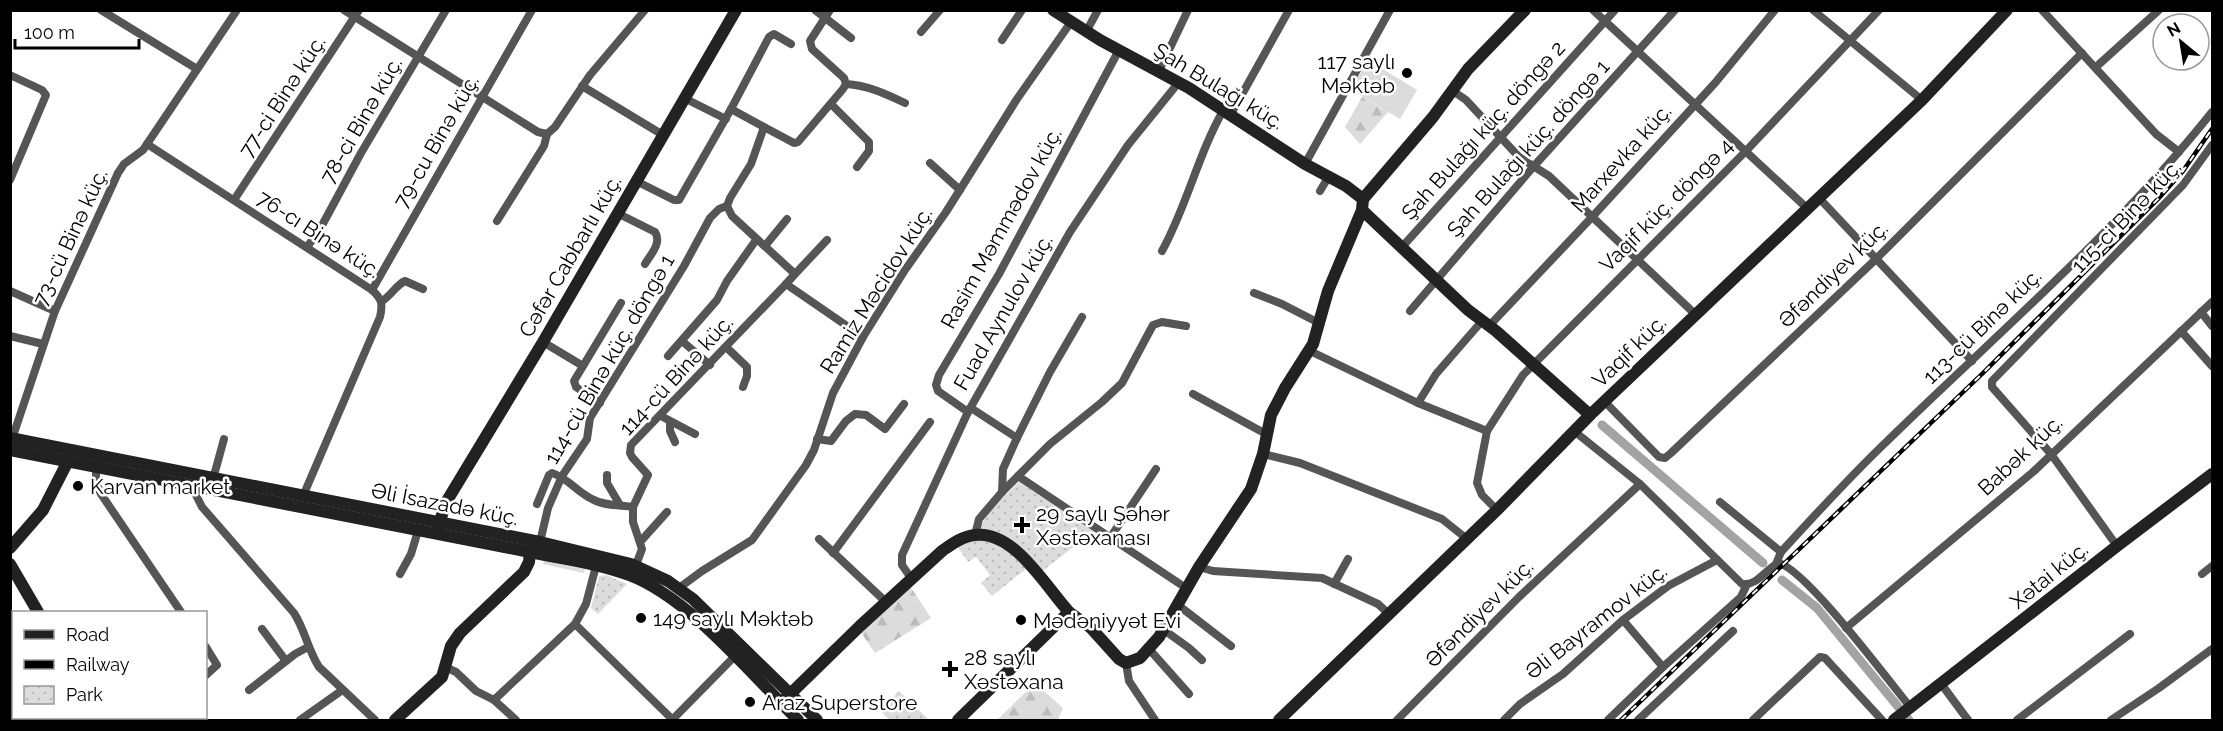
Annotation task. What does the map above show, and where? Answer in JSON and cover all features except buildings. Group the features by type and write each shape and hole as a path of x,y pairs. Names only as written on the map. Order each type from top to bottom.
{"street":[{"path":"101,10 197,69"},
{"name":"73-cü Binə küç.","path":"11,443 55,311 118,173 124,164 139,154 147,144 237,10"},
{"path":"344,10 357,14 417,58 538,132 547,134"},
{"name":"78-ci Binə küç.","path":"307,247 319,231 361,153 446,10"},
{"name":"79-cu Binə küç.","path":"372,290 532,10"},
{"path":"497,222 544,146 547,134 555,127 582,86 645,10"},
{"name":"Cəfər Cabbarlı küç.","path":"438,529 446,504 736,10"},
{"path":"815,10 851,38"},
{"path":"830,10 810,41 810,45 840,73 846,84"},
{"path":"921,32 940,10"},
{"path":"1002,40 1022,10"},
{"name":"Şah Bulağı küç.","path":"1053,10 1086,32 1179,82 1305,164 1352,190 1402,247 1590,415"},
{"path":"1086,32 1098,10"},
{"path":"1159,71 1188,10"},
{"path":"1162,251 1176,225 1208,138 1227,112 1289,10"},
{"path":"1305,164 1390,10"},
{"path":"781,703 911,578 953,543 975,535 995,538 1016,550 1069,612 1091,628 1119,659 1126,663 1135,661 1149,649 1164,630 1186,588 1251,489 1263,454 1271,416 1285,388 1310,351 1328,291 1362,204 1433,117 1461,78 1525,10"},
{"path":"1593,10 1809,209"},
{"name":"Şah Bulağı küç. döngə 2","path":"1402,247 1615,10"},
{"name":"Şah Bulağı küç. döngə 1","path":"1410,311 1534,166 1675,10"},
{"name":"Marxevka küç.","path":"1418,403 1436,374 1593,216 1695,105 1776,10"},
{"path":"1813,10 1922,100"},
{"name":"Vaqif küç. döngə 4","path":"1487,431 1523,375 1745,152 1879,10"},
{"name":"Vaqif küç.","path":"1279,720 1497,510 1604,401 1922,100 2007,10"},
{"path":"2042,10 2156,134 2179,152"},
{"path":"2096,67 2159,10"},
{"name":"77-ci Binə küç.","path":"234,201 357,14"},
{"name":"Ramiz Məcidov küç.","path":"679,588 752,540 806,465 833,393 863,337 1017,99 1071,22"},
{"path":"636,181 674,200 679,200 726,119 769,37 774,34 791,44"},
{"name":"Rasim Məmmədov küç.","path":"970,410 939,391 936,386 939,375 999,274 1119,50"},
{"name":"Əfəndiyev küç.","path":"1604,401 1659,457 1665,458 1875,260 2082,53"},
{"path":"10,75 42,90 46,95 10,180"},
{"name":"Fuad Aynulov küç.","path":"911,578 902,565 902,555 970,410 1088,203 1128,145 1179,82"},
{"path":"846,84 856,84 884,93 905,103"},
{"path":"731,109 794,143 798,142 846,84"},
{"path":"582,86 663,135"},
{"path":"1453,91 1466,100 1519,157 1549,176 1695,314"},
{"path":"684,98 726,119"},
{"path":"831,104 869,142 869,151 857,166"},
{"name":"113-cü Binə küç.","path":"1776,564 1781,552 1840,488 2131,205 2212,112"},
{"name":"114-cü Binə küç. döngə 1","path":"540,542 548,508 562,476 587,439 590,418 684,266 710,218 719,209 727,206 751,164 764,127"},
{"name":"76-cı Binə küç.","path":"147,144 372,290 382,301 380,317 303,496"},
{"name":"115-ci Binə küç.","path":"2052,454 1992,387 1992,381 2183,186 2211,151"},
{"path":"930,164 960,190"},
{"path":"1320,191 1329,176"},
{"path":"1820,199 1972,361"},
{"path":"727,206 732,216 795,274"},
{"path":"617,213 654,232 657,236 658,243 645,264"},
{"path":"765,246 787,219"},
{"path":"668,356 717,300 727,281 756,240"},
{"name":"114-cü Binə küç.","path":"633,507 648,476 632,457 630,448 827,240"},
{"path":"382,301 405,281 423,290"},
{"path":"786,284 863,337"},
{"path":"10,291 55,311"},
{"path":"1254,293 1319,323"},
{"name":"Babək küç.","path":"1846,628 2052,454 2080,424 2212,302"},
{"path":"600,403 574,385 621,303"},
{"path":"2201,312 2212,326"},
{"path":"1002,492 1003,469 1017,438 1050,372 1082,317"},
{"path":"975,535 980,519 1002,492 1050,444 1122,383 1153,325 1162,322 1186,326"},
{"path":"2181,331 2212,366"},
{"path":"10,336 43,344"},
{"path":"682,341 710,365"},
{"path":"543,342 583,366"},
{"path":"726,347 747,367 743,387"},
{"path":"1310,351 1418,403 1487,431 1477,483 1482,495 1497,510"},
{"path":"1194,394 1266,434"},
{"path":"817,439 831,441 846,421 855,414 866,415 885,429 904,404"},
{"path":"970,410 1017,438"},
{"path":"661,416 695,434"},
{"path":"670,422 670,431 675,442"},
{"path":"833,554 930,422"},
{"path":"1574,431 1640,484 1738,580 1746,584 1755,582 1776,564 1784,565 1793,572 1831,610 1911,708"},
{"path":"213,478 224,439"},
{"name":"Əli İsazadə küç.","path":"11,443 68,461 96,467 213,478 303,496 631,576 670,598 735,656 798,720"},
{"name":"Əli İsazadə küç.","path":"11,443 158,474 198,488 418,531 438,529 540,542 621,560 679,588 710,615 817,720"},
{"path":"1263,454 1300,463 1442,519 1467,539"},
{"path":"2052,454 2117,546"},
{"path":"10,548 43,510 68,461"},
{"path":"96,467 96,483 101,494 180,611"},
{"path":"1110,538 1156,469"},
{"path":"537,504 549,475 552,473 562,476 591,499 633,507 633,522 642,549 636,566"},
{"name":"Xətai küç.","path":"1895,719 1942,685 2212,474"},
{"path":"607,475 607,483 620,505"},
{"path":"1018,476 1186,588"},
{"name":"Əfəndiyev küç.","path":"1396,720 1519,597 1640,484"},
{"path":"198,488 196,495 202,507 294,613 305,632 308,647 319,667 375,720"},
{"path":"1720,502 1781,552"},
{"path":"640,542 667,512"},
{"path":"400,574 411,554 418,531"},
{"path":"819,539 886,602"},
{"path":"396,720 438,682 455,640 524,572 529,562 530,552"},
{"path":"1334,584 1348,559"},
{"name":"Əli Bayramov küç.","path":"1504,720 1520,704 1563,674 1623,621 1677,580 1717,560"},
{"path":"10,564 37,611"},
{"path":"494,700 575,624 586,604 596,566"},
{"path":"2202,574 2212,566"},
{"path":"1199,567 1213,571 1314,576 1378,604 1390,615"},
{"path":"1608,720 1741,597 1746,584"},
{"path":"1178,605 1232,646"},
{"path":"958,720 1069,612"},
{"path":"1623,621 1663,667"},
{"path":"575,624 672,720 735,656"},
{"path":"262,629 286,661"},
{"path":"1164,630 1190,648 1202,660"},
{"path":"1638,720 1733,631"},
{"path":"2017,720 2130,634"},
{"path":"249,690 308,647"},
{"path":"207,648 217,665 207,674"},
{"path":"2110,720 2168,682 2212,648"},
{"path":"1149,649 1189,694"},
{"path":"1753,720 1820,657 1825,658 1882,720"},
{"path":"1126,663 1129,681 1155,720"},
{"path":"445,667 456,672 476,692 494,700 516,720"},
{"path":"1942,685 1968,720"},
{"path":"300,720 342,691"}],"green space":[{"path":"1368,60 1417,90 1400,119 1351,90"},
{"path":"1362,97 1388,112 1360,144 1345,127"},
{"path":"1019,482 1094,531 1041,572 980,530 991,510"},
{"path":"972,539 989,542 1002,548 1026,569 992,596 981,583 990,575 976,557 968,562 957,546"},
{"path":"544,561 585,569 584,573 543,564"},
{"path":"606,575 627,584 598,614 591,608 599,576"},
{"path":"910,586 931,618 875,653 860,631"},
{"path":"1035,683 1063,708 1058,720 997,720"},
{"path":"899,691 929,720 890,720 880,711"}],"waterway":[{"path":"1602,425 1763,563"},
{"path":"1782,580 1817,608 1909,720"}],"railway":[{"path":"1621,720 1983,373 2158,199 2183,171 2212,129"}],"place":[{"name":"117 saylı Məktəb","path":"1407,73"},
{"name":"Karvan market","path":"78,486"},
{"name":"29 saylı Şəhər Xəstəxanası","path":"1022,525"},
{"name":"149 saylı Məktəb","path":"641,618"},
{"name":"Mədəniyyət Evi","path":"1021,620"},
{"name":"28 saylı Xəstəxana","path":"950,669"},
{"name":"Araz Superstore","path":"750,702"}]}
